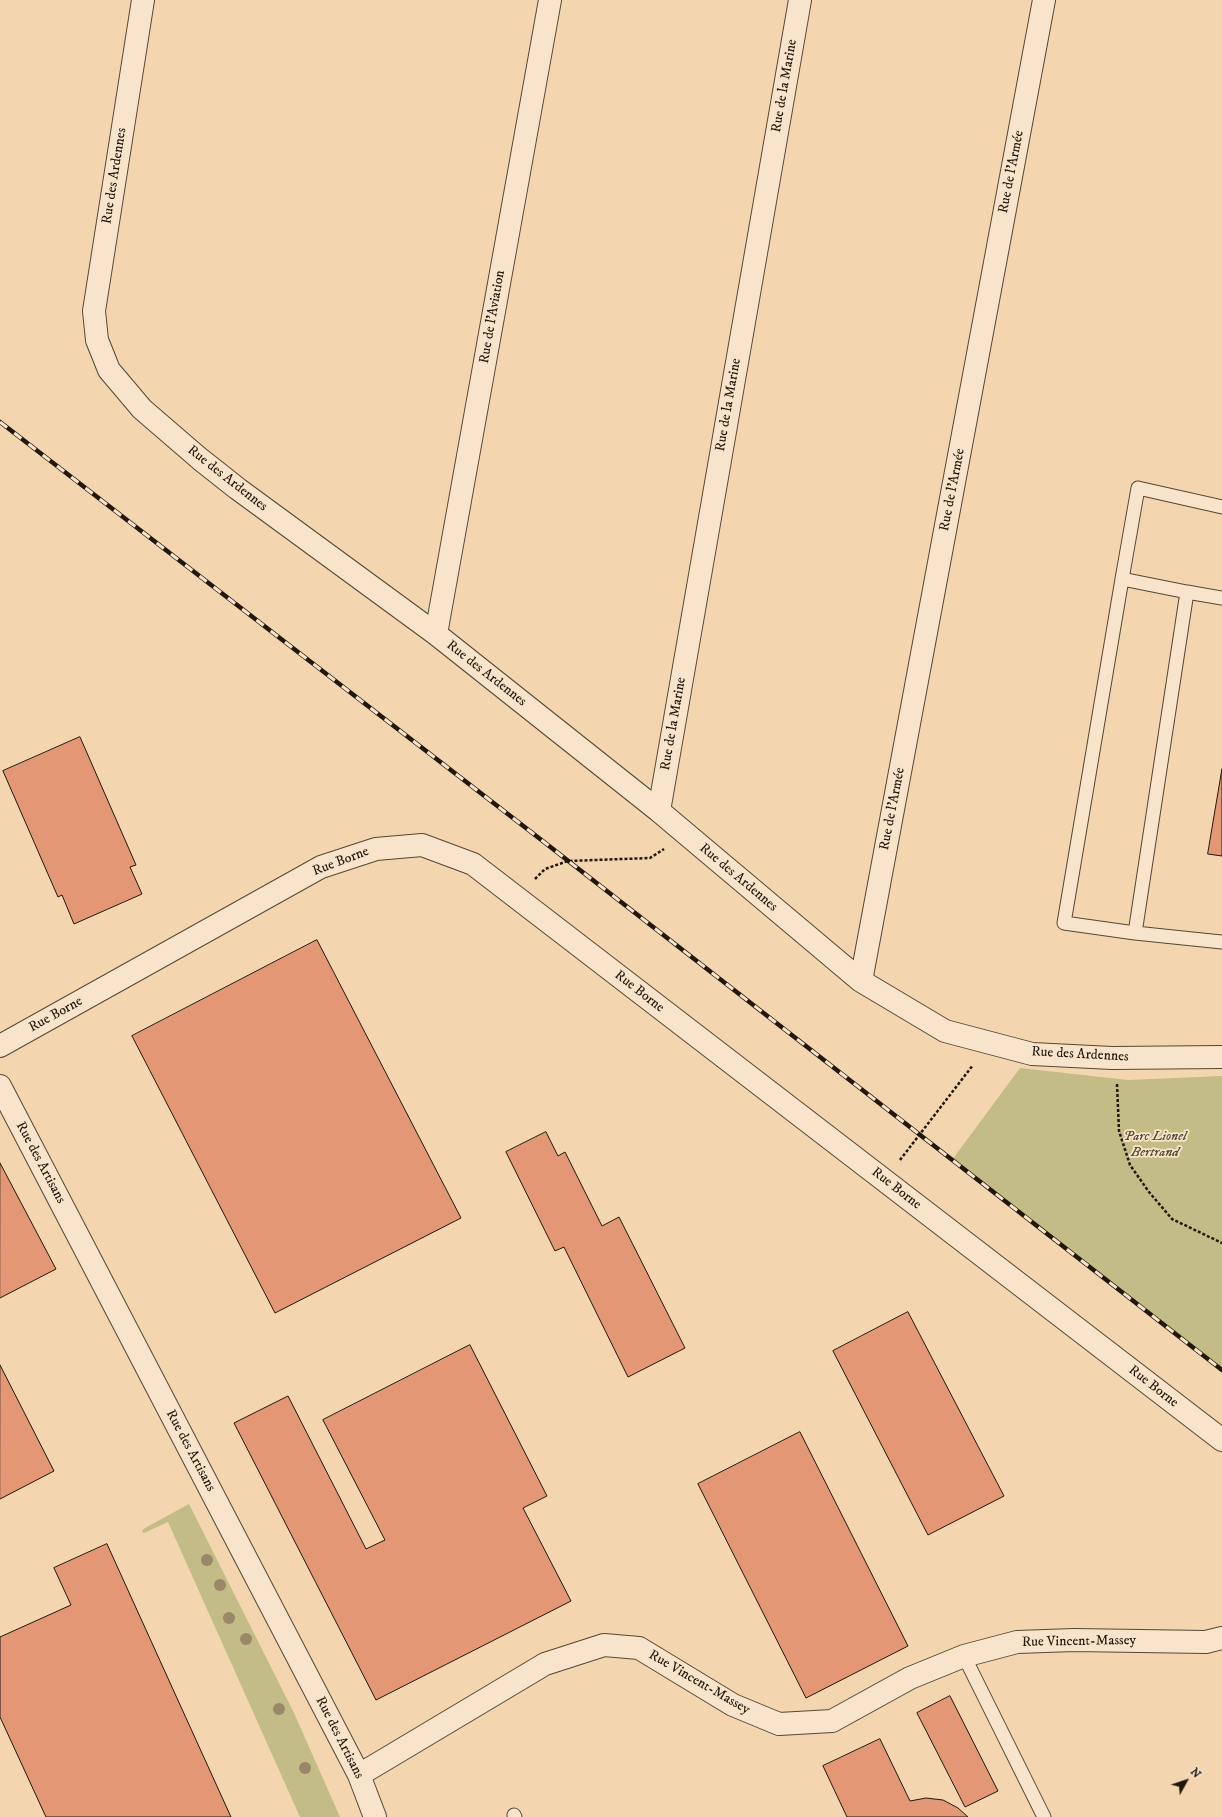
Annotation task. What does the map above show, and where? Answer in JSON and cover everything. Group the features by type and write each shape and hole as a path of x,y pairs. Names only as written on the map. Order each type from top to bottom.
{"street":[{"name":"Rue des Ardennes","path":"143,0 94,311 97,340 109,370 142,409 200,459 238,489 436,634 658,811 861,981 945,1031 1032,1054 1112,1058 1222,1057"},
{"name":"Rue de l'Aviation","path":"436,634 550,0"},
{"name":"Rue de la Marine","path":"658,811 800,0"},
{"name":"Rue de l'Armée","path":"861,981 1044,0"},
{"name":"Rue Borne","path":"0,1046 322,867 376,849 422,845 473,864 1222,1440"},
{"name":"Rue des Artisans","path":"0,1086 359,1775 375,1817"},
{"name":"Rue Vincent-Massey","path":"359,1775 545,1664 604,1645 639,1648 733,1705 779,1724 832,1721 910,1678 964,1656 1018,1642 1074,1640 1206,1642 1222,1638"}],"lane":[{"path":"1222,507 1138,488 1064,923 1135,934 1222,942"},
{"path":"1122,579 1222,598"},
{"path":"1135,934 1187,592"},
{"path":"964,1656 1044,1817"}],"path":[{"path":"516,897 545,869 568,861 650,858 687,836"},
{"path":"884,1181 990,1043"},
{"path":"1112,1058 1118,1092 1119,1130 1130,1165 1149,1192 1172,1219 1222,1242"}],"green space":[{"name":"Parc Lionel Bertrand","path":"1020,1068 1128,1080 1222,1076 1222,1370 952,1160"},
{"path":"189,1504 294,1713 340,1817 300,1817 168,1522 144,1533 142,1531"}],"building":[{"path":"80,737 136,865 130,867 142,894 74,924 62,895 58,897 3,771"},
{"path":"1222,769 1222,856 1208,854"},
{"path":"317,940 461,1218 275,1313 132,1036"},
{"path":"546,1132 558,1156 565,1152 602,1226 619,1217 685,1348 628,1377 564,1247 555,1251 506,1152"},
{"path":"0,1163 56,1269 0,1298"},
{"path":"908,1312 1004,1496 928,1535 833,1351"},
{"path":"470,1345 547,1496 523,1508 571,1601 376,1700 234,1423 288,1396 366,1549 385,1540 323,1420"},
{"path":"0,1365 54,1471 0,1499"},
{"path":"800,1432 908,1646 806,1698 698,1484"},
{"path":"107,1544 231,1817 46,1817 0,1717 0,1637 71,1605 54,1568"},
{"path":"950,1696 998,1791 965,1807 917,1713"},
{"path":"880,1739 910,1801 926,1798 943,1800 958,1808 968,1817 847,1817 823,1766"}],"railway":[{"path":"0,422 535,835 1222,1370"}]}
